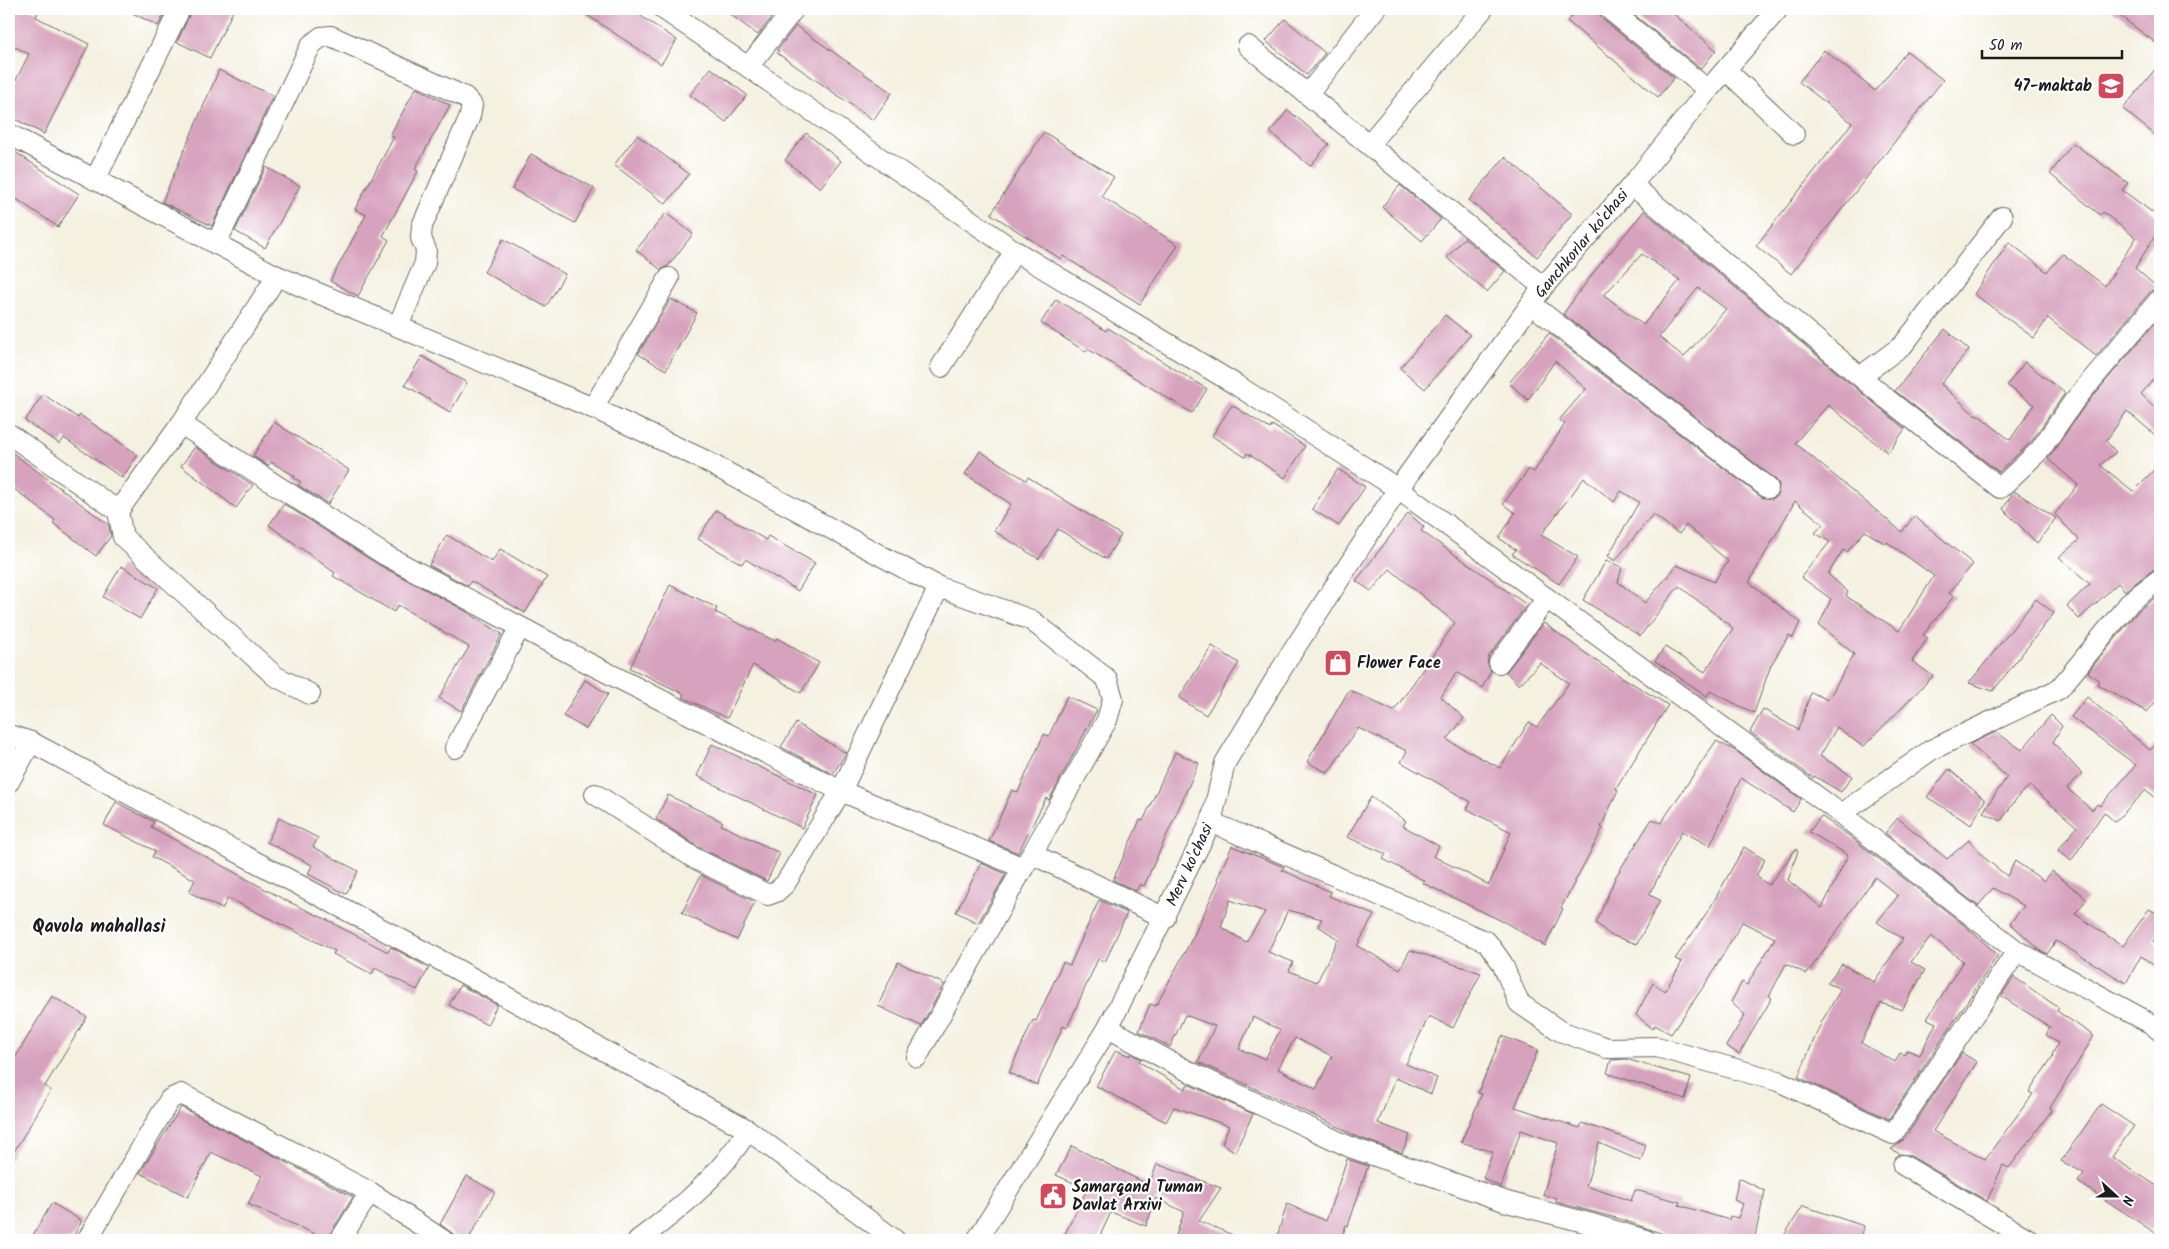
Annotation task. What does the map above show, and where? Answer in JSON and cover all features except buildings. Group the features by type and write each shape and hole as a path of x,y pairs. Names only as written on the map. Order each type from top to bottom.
{"street":[{"path":"95,180 180,9"},
{"path":"663,9 1015,251 1238,386 1398,490 1630,662 1841,814 2017,951 2152,1024 2160,1031"},
{"path":"748,68 794,9"},
{"path":"1308,94 1375,9"},
{"path":"1369,144 1483,9"},
{"path":"1610,9 1708,90"},
{"name":"Ganchkorlar ko'chasi","path":"1398,490 1543,287 1632,185 1708,90 1778,9"},
{"path":"216,244 311,45 321,37 331,36 465,97 472,105 470,116 422,226 421,238 426,250 425,263 398,326"},
{"path":"1248,46 1543,287"},
{"path":"1726,70 1794,134"},
{"path":"9,134 277,276 593,408 700,458 939,587 1031,620 1107,679 1113,699 1107,720 917,1058"},
{"path":"1632,185 1861,376 2000,488 2040,450 2074,401 2160,299"},
{"path":"1861,376 1903,345 2002,217"},
{"path":"941,367 1015,251"},
{"path":"118,511 181,424 277,276"},
{"path":"593,408 669,278"},
{"path":"1531,304 1768,488"},
{"path":"181,424 385,555 520,627 841,792 1028,861 1165,918"},
{"path":"9,434 118,511 123,537 275,676 310,694"},
{"name":"Merv ko'chasi","path":"977,1240 1108,1028 1165,918 1211,822 1226,763 1287,660 1398,490"},
{"path":"1841,814 1931,750 2059,688 2131,601 2160,579"},
{"path":"595,794 694,858 768,895 776,892 785,884 841,792 939,587"},
{"path":"1499,663 1546,598"},
{"path":"455,748 520,627"},
{"path":"9,735 30,742 427,953 748,1130 895,1240"},
{"path":"9,782 30,742"},
{"path":"1211,822 1487,942 1502,964 1519,1003 1560,1032 1607,1048 1657,1047 1778,1081 1893,1134 2017,951"},
{"path":"1108,1028 1186,1070 1350,1147 1507,1202 1646,1240"},
{"path":"87,1240 170,1099 181,1094 370,1192 443,1240"},
{"path":"638,1240 669,1218 710,1179 732,1155 748,1130"},
{"path":"1903,1165 2030,1240"},
{"path":"340,1240 370,1192"}],"place":[{"name":"47-maktab","path":"2111,86"},
{"name":"Flower Face","path":"1338,663"},
{"name":"Samarqand Tuman Davlat Arxivi","path":"1053,1196"}],"district":[{"name":"Qavola mahallasi","path":"99,927"}]}
